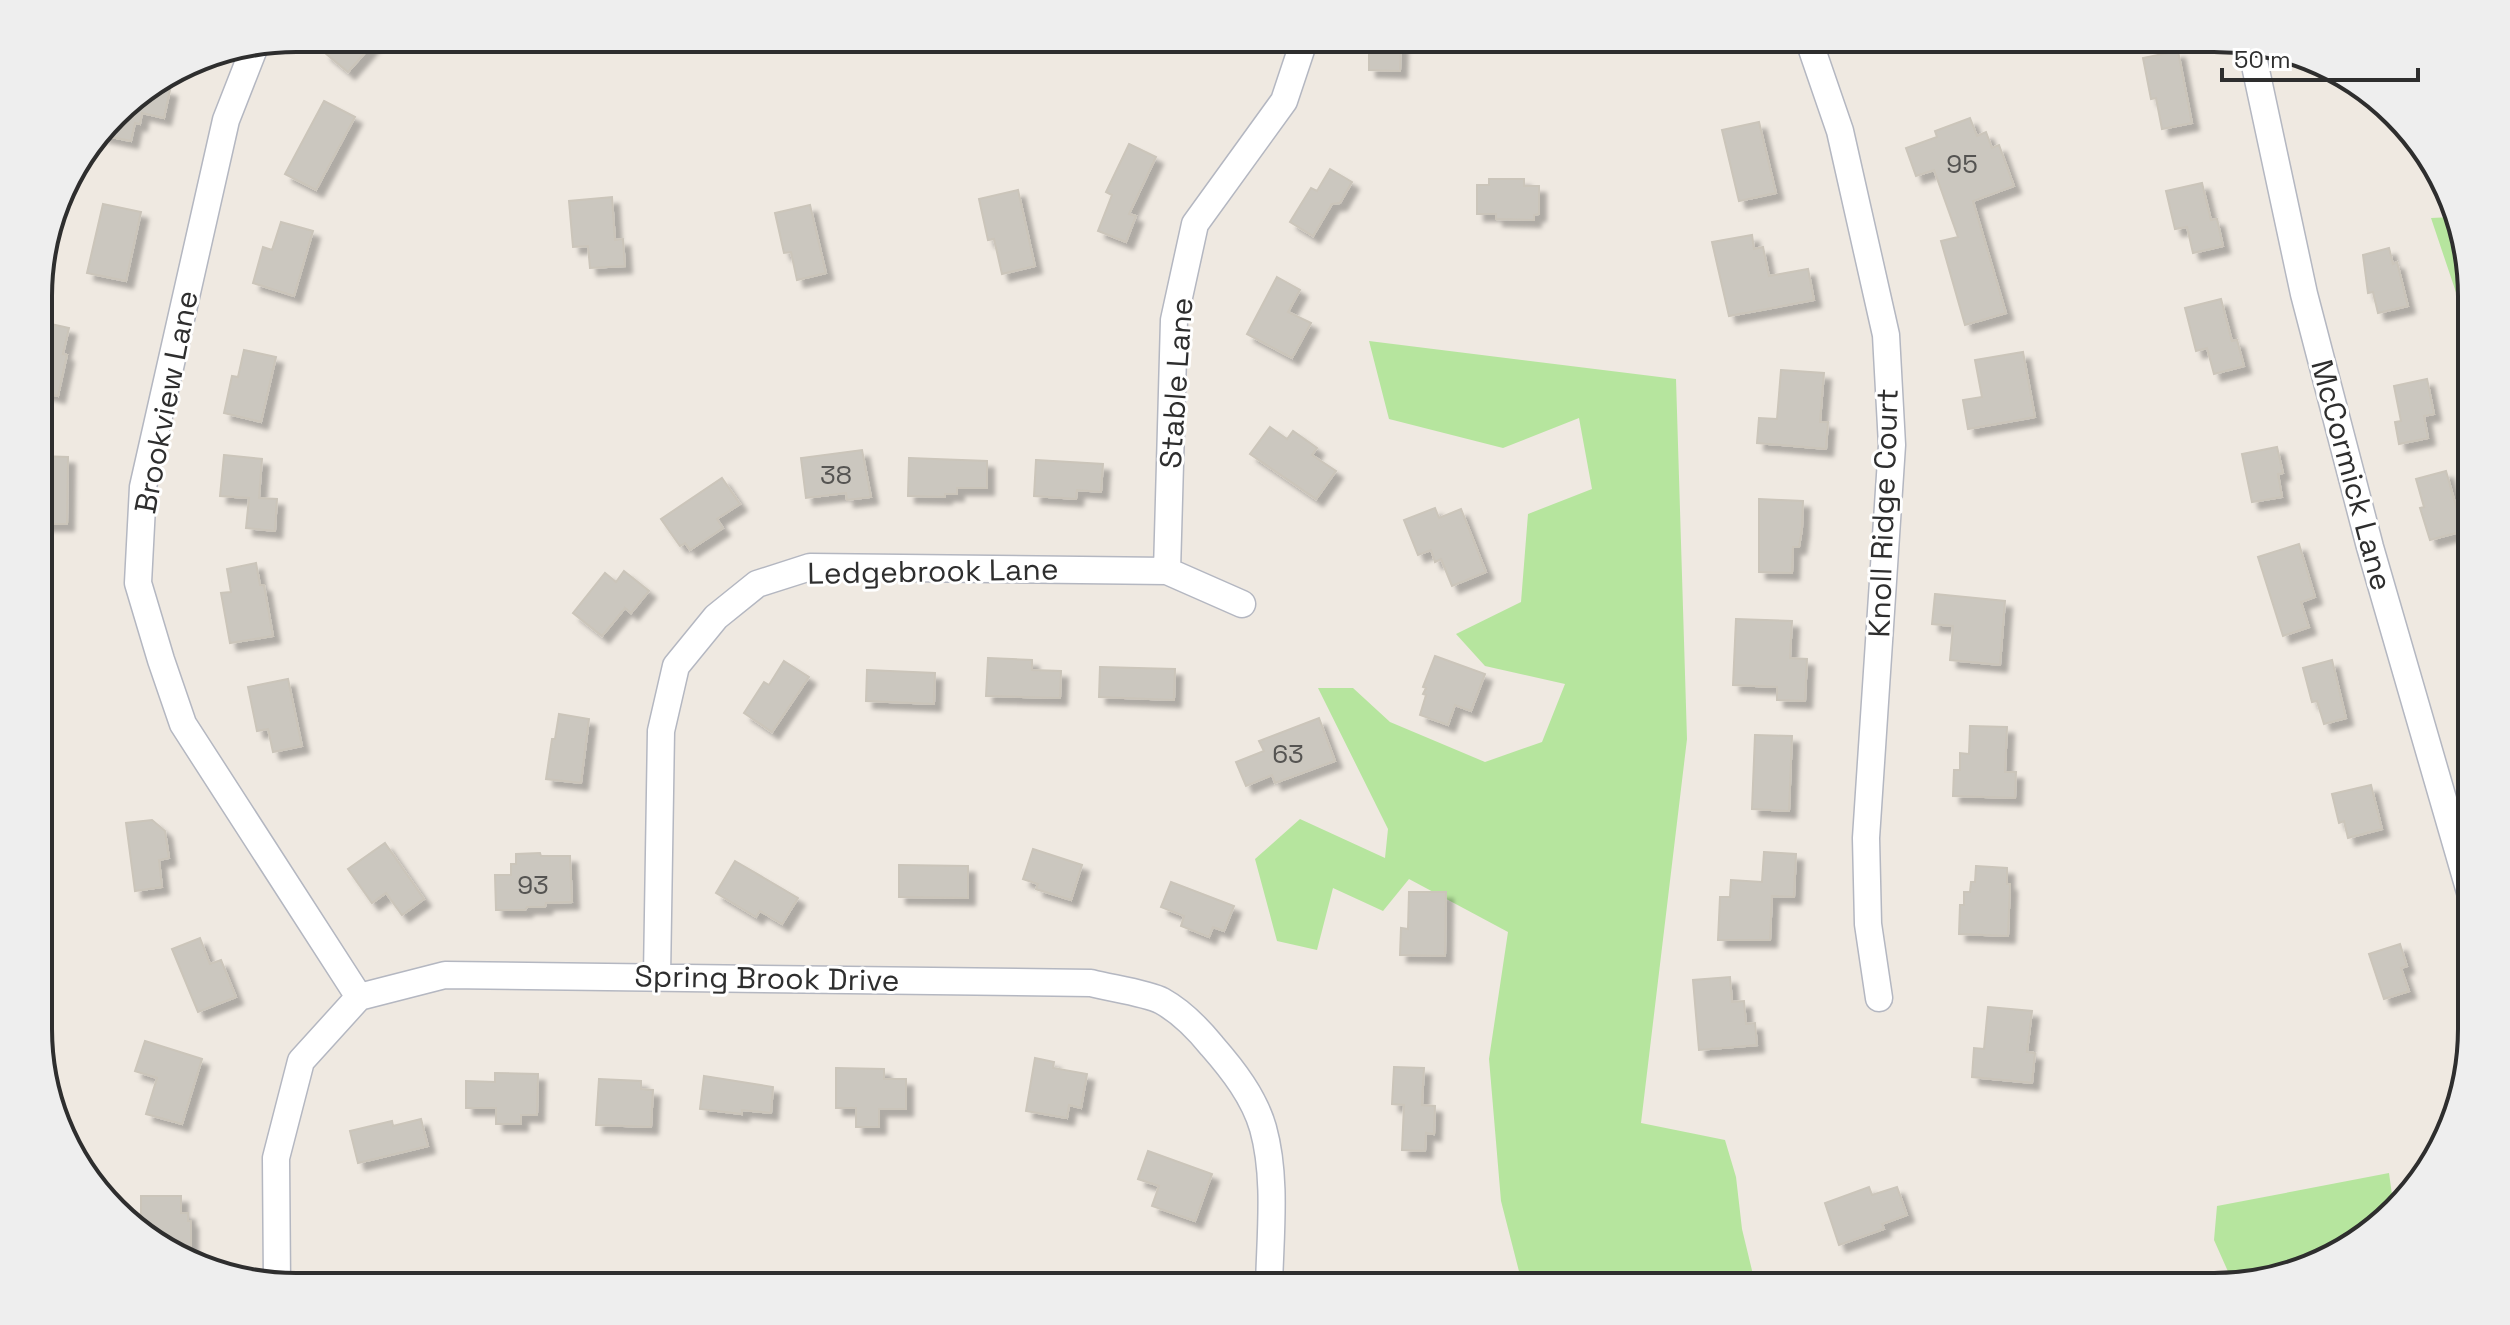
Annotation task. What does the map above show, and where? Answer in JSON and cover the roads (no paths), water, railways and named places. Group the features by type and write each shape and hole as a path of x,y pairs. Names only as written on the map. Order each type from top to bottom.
{"street":[{"name":"Stable Lane","path":"1167,571 1174,320 1195,224 1284,101 1300,52"},
{"name":"Knoll Ridge Court","path":"1813,52 1840,131 1886,335 1892,445 1866,868 1869,937 1879,998"},
{"name":"McCormick Lane","path":"2253,55 2320,354 2370,547 2458,851"},
{"name":"Brookview Lane","path":"251,57 226,120 143,487 138,583 183,724 359,997"},
{"name":"Ledgebrook Lane","path":"657,976 661,731 676,666 716,617 757,584 810,567 1167,571 1242,604"},
{"name":"Spring Brook Drive","path":"359,997 445,975 1091,983 1161,1000 1202,1034 1223,1058 1248,1092 1263,1129 1271,1210 1269,1272"},
{"path":"277,1272 276,1158 301,1061 359,997"}]}
